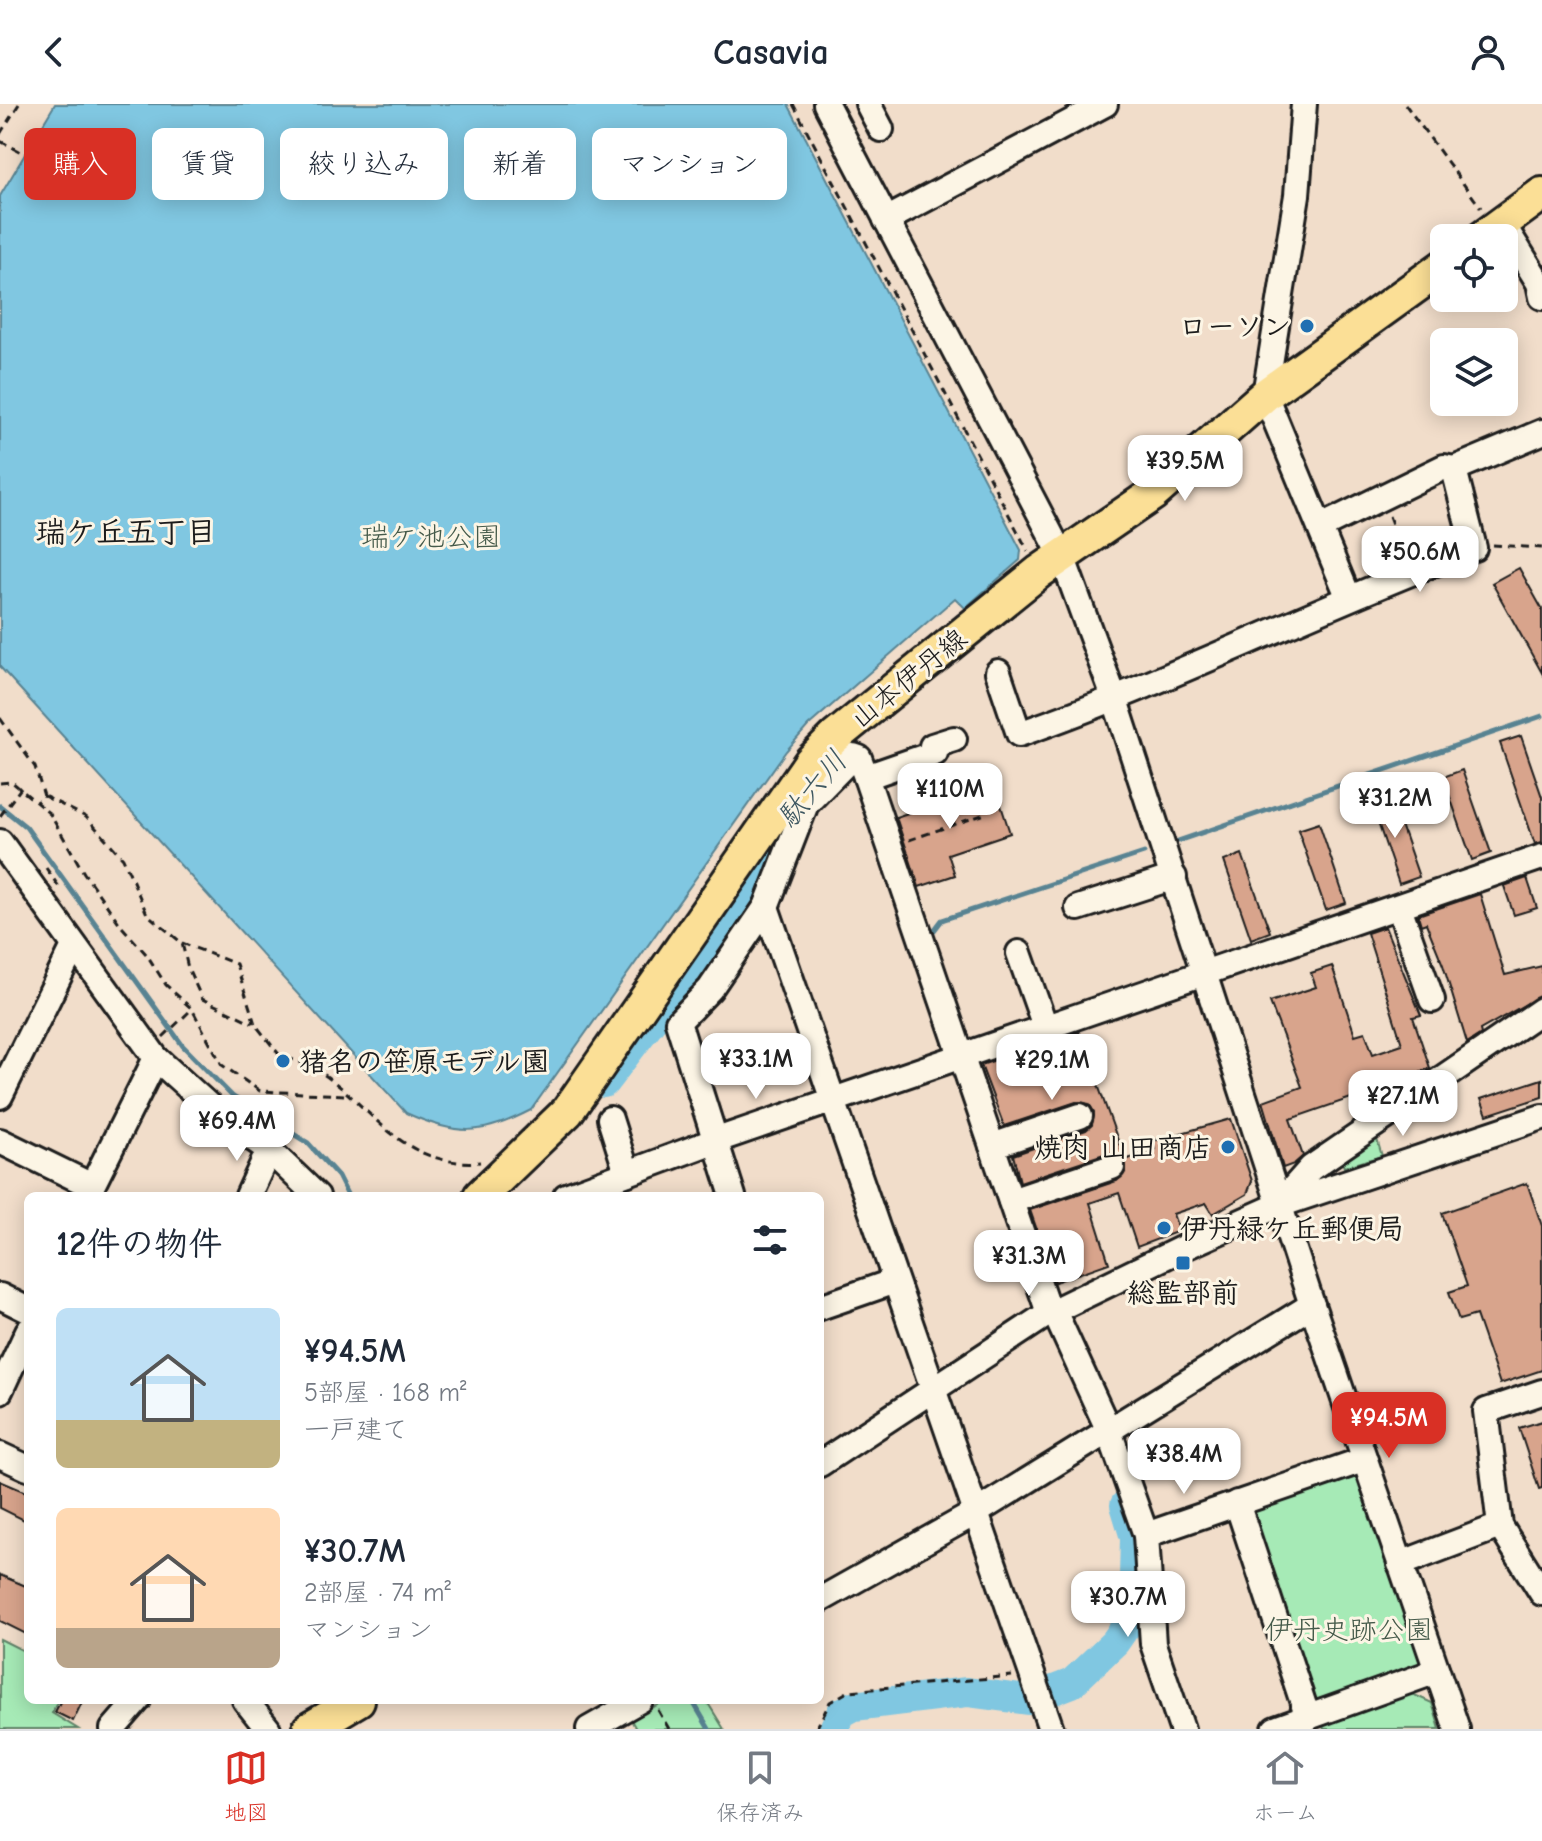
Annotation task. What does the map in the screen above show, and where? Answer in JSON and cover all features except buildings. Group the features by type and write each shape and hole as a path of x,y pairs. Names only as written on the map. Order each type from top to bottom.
{"main road":[{"path":"1501,224 1542,194"},
{"name":"山本伊丹線","path":"484,1192 567,1112 811,761 835,737 1050,564 1153,494 1265,395 1430,276"},
{"path":"309,1729 351,1704"}],"street":[{"path":"826,104 886,220 1115,700 1363,1460 1457,1729"},
{"path":"868,104 881,129"},
{"path":"886,220 1105,104"},
{"path":"1304,104 1297,195 1265,395 1348,596"},
{"path":"1518,259 1539,283 1542,297"},
{"path":"1321,527 1444,467 1454,469 1542,432"},
{"path":"998,672 1019,734 1115,700 1348,596 1474,548 1454,469"},
{"path":"869,776 935,753 932,746 954,739"},
{"path":"732,1192 678,1022 710,989 766,907 806,804 853,756 859,758 869,776 966,1056 992,1146 1016,1199 1052,1312 1109,1431 1146,1535 1153,1644 1182,1729"},
{"path":"0,842 156,1058 219,1115 269,1150 313,1192"},
{"path":"577,1192 714,1141 1542,857"},
{"path":"1078,908 1174,877"},
{"path":"766,907 1051,1729"},
{"path":"1399,907 1431,985"},
{"path":"0,1096 74,946"},
{"path":"1019,953 1046,1029"},
{"path":"1279,1205 1311,1168 1542,1010"},
{"path":"0,1141 89,1191 156,1058"},
{"path":"992,1146 1080,1116"},
{"path":"824,1461 1052,1312 1279,1205 1542,1117"},
{"path":"610,1119 627,1173"},
{"path":"250,1192 269,1150"},
{"path":"1016,1199 1112,1167"},
{"path":"824,1306 895,1281"},
{"path":"0,1296 24,1308"},
{"path":"824,1598 975,1513 1312,1305"},
{"path":"0,1391 24,1340"},
{"path":"1542,1392 1486,1411 1500,1526 1542,1593"},
{"path":"0,1455 24,1466"},
{"path":"1146,1535 1363,1460"},
{"path":"1237,1503 1312,1721"},
{"path":"1400,1564 1500,1526"},
{"path":"1275,1729 1312,1721 1437,1671"},
{"path":"113,1729 135,1704"},
{"path":"248,1704 268,1729"},
{"path":"589,1729 632,1704"}],"path":[{"path":"0,134 19,104"},
{"path":"793,104 1050,564"},
{"path":"1405,104 1489,224"},
{"path":"0,141 24,153"},
{"path":"1382,498 1410,572"},
{"path":"1474,548 1542,548"},
{"path":"0,718 35,767 44,796 86,817 123,858 147,914 182,943 236,964 255,1024 281,1057 305,1061 394,1137 425,1156 465,1163 519,1159"},
{"path":"0,783 12,782 50,814 84,873 122,927 147,955 166,985 192,1009 222,1065 260,1091 346,1095"},
{"path":"0,816 21,788"},
{"path":"36,803 44,796"},
{"path":"897,844 985,814"},
{"path":"41,864 59,884 60,892"},
{"path":"182,943 188,968 202,999 255,1024"},
{"path":"155,1028 159,1040 192,1009"},
{"path":"816,1729 830,1702 849,1691 1010,1677 1030,1670"},
{"path":"654,1704 669,1729"}],"green space":[{"path":"1376,1136 1382,1156 1344,1167 1341,1159"},
{"name":"伊丹史跡公園","path":"1356,1467 1425,1665 1312,1711 1248,1503"},
{"path":"0,1639 24,1651 24,1704 56,1704 52,1713 78,1729 0,1729"},
{"path":"1408,1692 1432,1703 1440,1729 1324,1729 1321,1720"},
{"path":"659,1704 708,1704 724,1729 636,1729 631,1720"}],"water":[{"name":"瑞ケ池公園","path":"55,104 788,104 1021,550 1020,560 965,608 955,598 808,726 786,751 531,1110 513,1119 469,1130 440,1126 406,1113 0,667 0,196 24,156 24,200 136,200 136,128 41,128"}],"waterway":[{"path":"1175,842 1542,716"},
{"path":"0,806 26,827 183,1046 233,1097 308,1143 338,1176 346,1192"},
{"name":"駄六川","path":"604,1083 717,935 748,887 774,832"},
{"path":"929,937 942,920 1144,853"},
{"name":"駄六川","path":"834,1729 841,1713 854,1706 967,1692 1028,1700 1072,1683 1115,1642 1133,1616 1135,1538 1125,1505"},
{"path":"694,1704 709,1729"}],"place":[{"name":"ローソン","path":"1307,326"},
{"name":"猪名の笹原モデル園","path":"283,1061"},
{"name":"焼肉 山田商店","path":"1228,1147"},
{"name":"伊丹緑ケ丘郵便局","path":"1164,1228"},
{"name":"総監部前","path":"1183,1263"}],"district":[{"name":"瑞ケ丘五丁目","path":"126,532"}]}
